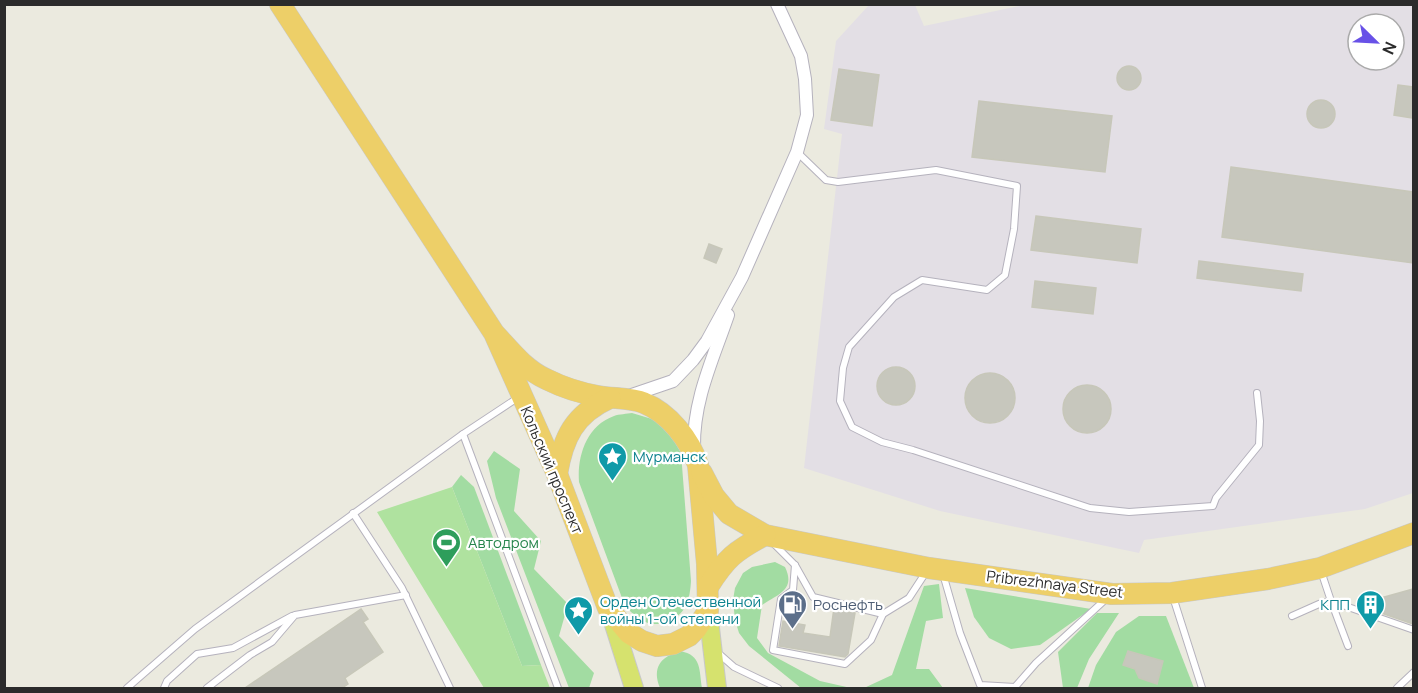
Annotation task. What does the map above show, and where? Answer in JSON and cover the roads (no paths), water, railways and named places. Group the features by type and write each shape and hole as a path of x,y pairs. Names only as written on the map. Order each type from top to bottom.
{"highway":[{"path":"280,4 494,333"},
{"name":"Кольский проспект","path":"494,333 520,396 557,474 608,608 629,633 657,646 673,644 689,636 708,611"},
{"name":"Pribrezhnaya Street","path":"494,333 530,370 545,379 583,393 645,403 663,415 686,439 714,496 729,514 765,535 936,569 1112,594 1172,593 1268,579 1320,568 1413,533"},
{"path":"557,474 561,450 569,432 596,404 616,398"},
{"path":"696,459 708,587 708,611"},
{"path":"708,587 722,565 738,549 765,535"}],"main road":[{"path":"608,608 634,688"},
{"path":"708,611 717,688"}],"street":[{"path":"696,459 694,435 699,393 741,280 797,152 807,115 806,79 801,56 777,4"},
{"path":"616,398 673,381 707,341 741,280"}],"lane":[{"path":"797,152 826,180 838,182 936,170 1017,186 1014,229 1005,275 987,290 922,280 894,297 849,347 843,368 840,401 852,427 882,442 1090,508 1129,512 1213,506 1216,498 1258,445 1260,420 1257,393"},
{"path":"128,688 195,629 463,434 520,396"},
{"path":"463,434 558,688"},
{"path":"353,513 406,595 450,688"},
{"path":"765,535 795,565 813,597 882,614"},
{"path":"795,565 793,590 781,599 773,650 845,664 871,640 882,614 909,598 936,569 980,685 1015,687 1036,663 1112,594"},
{"path":"1320,568 1348,646"},
{"path":"1172,593 1202,688"},
{"path":"164,688 167,681 197,654 233,648 295,615 406,595"},
{"path":"1292,616 1331,601 1413,630"},
{"path":"207,688 249,655 272,642 295,615"},
{"path":"713,648 734,667 778,688"},
{"path":"1397,688 1413,672"}],"place":[{"name":"Мурманск","path":"612,482"},
{"name":"Автодром","path":"447,568"},
{"name":"Роснефть","path":"792,630"},
{"name":"КПП","path":"1371,630"},
{"name":"Орден Отечественной войны 1-ой степени","path":"579,636"}]}
